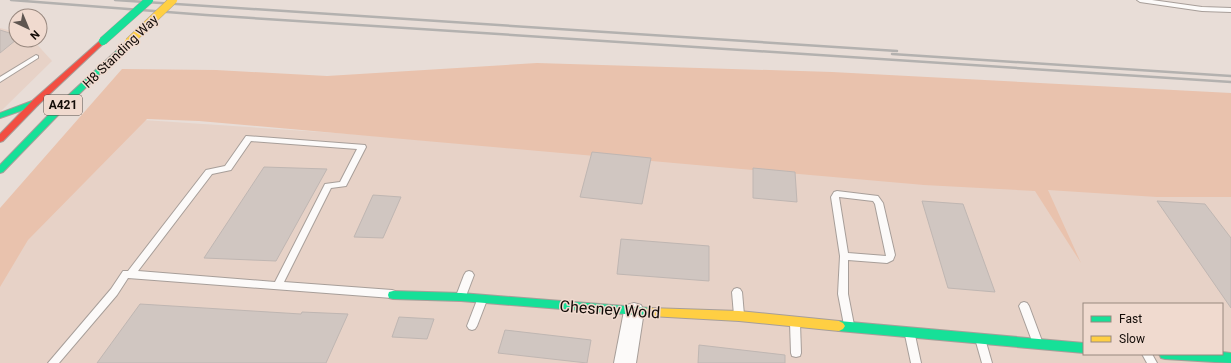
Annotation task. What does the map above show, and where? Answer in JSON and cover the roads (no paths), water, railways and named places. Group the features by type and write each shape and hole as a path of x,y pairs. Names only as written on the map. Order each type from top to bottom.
{"main road":[{"name":"H8 Standing Way","path":"0,139 35,103 149,0"},
{"name":"H8 Standing Way","path":"0,170 64,104 173,0"},
{"path":"0,116 35,103"},
{"name":"Chesney Wold","path":"393,294 461,297 634,312 739,316 980,340 1083,348"},
{"path":"1185,355 1225,357"}],"street":[{"path":"625,363 634,312"}],"lane":[{"path":"1140,0 1202,9 1231,10"},
{"path":"0,80 36,57"},
{"path":"131,274 209,172 228,168 249,138 362,147 343,184 328,186 278,285"},
{"path":"844,256 887,260 890,258 891,255 879,203 875,198 836,195 844,256 843,294 849,326"},
{"path":"53,363 114,292 126,274 393,294"},
{"path":"461,297 469,276"},
{"path":"737,292 739,316"},
{"path":"472,326 482,300"},
{"path":"1024,306 1038,344"},
{"path":"795,322 796,354"},
{"path":"909,332 916,363"},
{"path":"980,340 987,363"}],"railway":[{"path":"11,0 206,15 1231,82"},
{"path":"115,0 897,51"},
{"path":"892,54 1231,76"}]}
